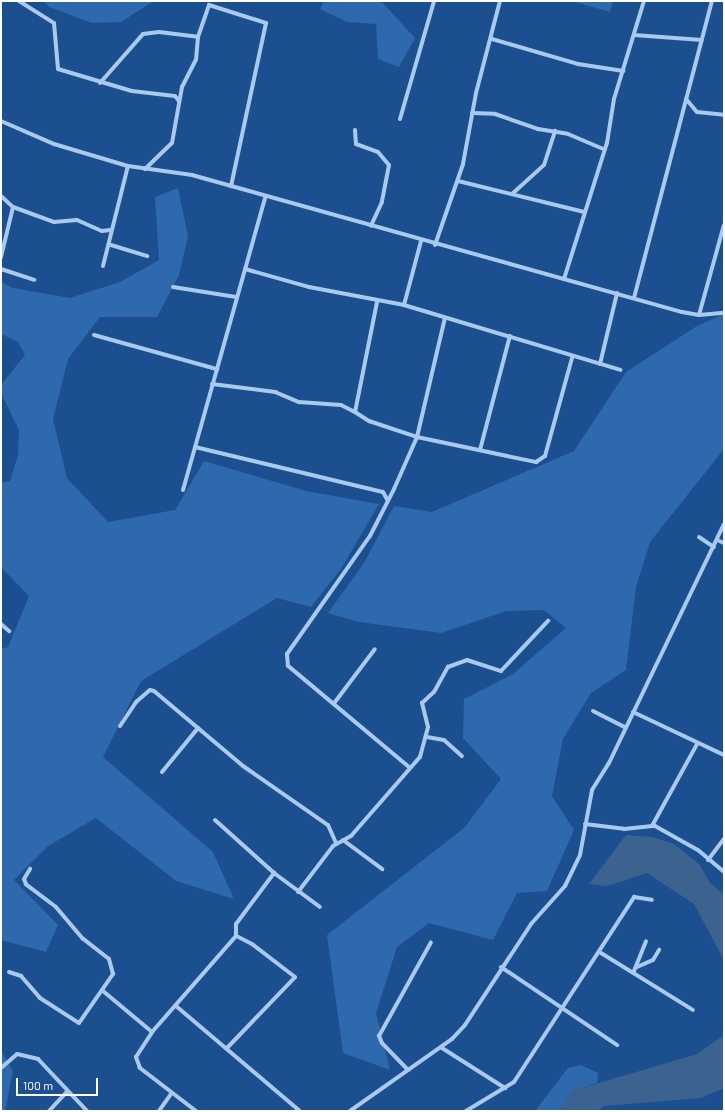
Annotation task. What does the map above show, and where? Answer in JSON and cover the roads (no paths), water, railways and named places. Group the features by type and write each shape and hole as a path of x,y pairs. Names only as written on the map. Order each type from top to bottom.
{"street":[{"path":"19,1 54,23 58,69 100,83 176,96 179,103"},
{"path":"400,119 434,1"},
{"path":"435,245 458,181 472,113 492,39 500,1"},
{"path":"564,279 604,149 623,71 644,1"},
{"path":"634,298 712,1"},
{"path":"145,170 172,143 182,87 196,60 198,37 209,5 266,23 231,186"},
{"path":"100,83 143,34 159,32 198,37"},
{"path":"634,35 702,40"},
{"path":"492,39 578,64 623,71"},
{"path":"686,99 697,112 724,115"},
{"path":"472,113 495,114 538,129 555,131 604,149"},
{"path":"1,121 54,144 128,166 145,170 192,175 231,186 265,198 371,226 435,245 699,315 724,313"},
{"path":"355,130 356,144 378,152 388,161 385,188 371,226"},
{"path":"512,194 544,165 555,131"},
{"path":"103,266 111,245 110,230 128,166"},
{"path":"458,181 584,212"},
{"path":"1,196 13,207 54,222 77,220 102,231 110,230"},
{"path":"183,490 265,198"},
{"path":"1,257 13,207"},
{"path":"699,315 724,225"},
{"path":"404,305 421,241"},
{"path":"111,245 147,256"},
{"path":"1,269 34,280"},
{"path":"245,269 377,302 404,305 510,336 572,358 620,370"},
{"path":"172,287 236,297"},
{"path":"600,364 617,293"},
{"path":"356,412 377,302"},
{"path":"409,767 336,702 288,666 287,654 370,536 388,501 416,437 445,318"},
{"path":"94,335 217,369"},
{"path":"480,450 510,336"},
{"path":"212,384 275,392 299,402 341,405 356,412 369,421 416,437 536,462 545,456 572,358"},
{"path":"195,447 383,492 388,501"},
{"path":"350,1111 442,1048 465,1025 501,967 576,867 592,790 609,764 624,727 633,712 724,524"},
{"path":"699,537 714,546"},
{"path":"717,540 724,543"},
{"path":"298,892 336,843 351,836 409,767 423,753 427,737 428,721 422,703 434,692 448,667 466,660 501,671 548,621"},
{"path":"1,624 9,631"},
{"path":"336,702 375,649"},
{"path":"120,726 150,690 198,728 328,825 336,843"},
{"path":"593,711 624,727"},
{"path":"633,712 697,744 724,755"},
{"path":"162,772 198,728"},
{"path":"427,737 444,740 462,756"},
{"path":"652,826 697,744"},
{"path":"215,820 274,873 320,907"},
{"path":"585,824 624,829 652,826 679,838 724,872"},
{"path":"708,860 724,839"},
{"path":"343,840 382,869"},
{"path":"9,972 21,976 40,998 79,1023 113,974 111,962 83,939 56,907 26,884 24,879 30,869"},
{"path":"196,1111 171,1094 136,1063 152,1032 236,936 236,924 274,873"},
{"path":"466,1111 505,1088 533,1058 563,1008 601,953 634,896 652,900"},
{"path":"227,1048 295,977 252,944 236,936"},
{"path":"635,969 646,941"},
{"path":"408,1070 382,1043 379,1036 431,942"},
{"path":"635,969 653,960 659,950"},
{"path":"601,953 635,969 693,1010"},
{"path":"501,967 617,1045"},
{"path":"102,991 152,1032"},
{"path":"176,1006 300,1111"},
{"path":"442,1048 505,1088"},
{"path":"1,1068 17,1054 38,1059 67,1092 87,1111"},
{"path":"49,1111 67,1092"},
{"path":"159,1111 171,1094"}]}
